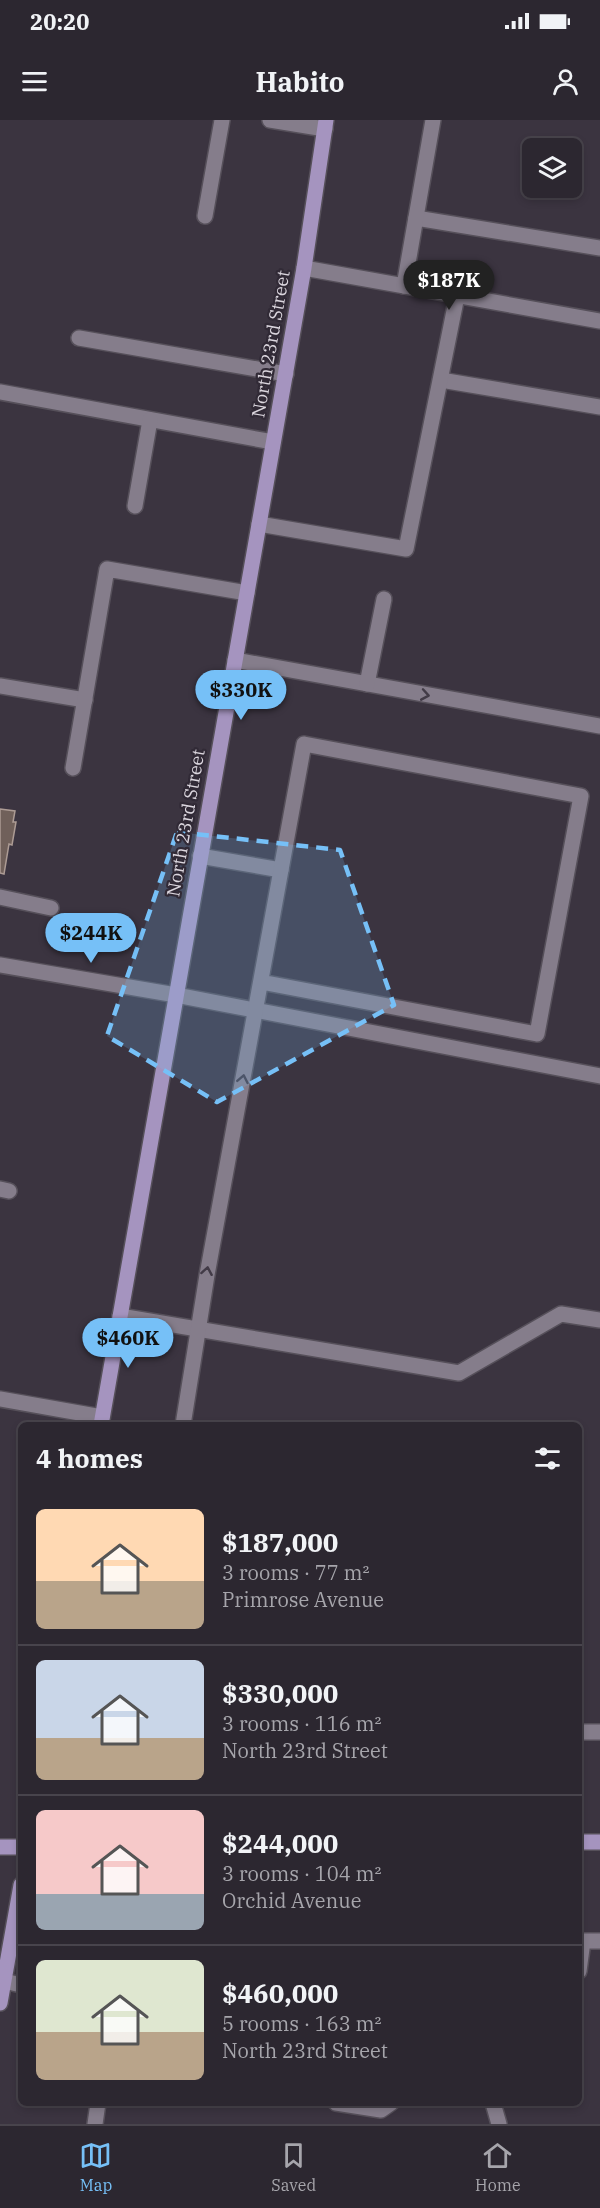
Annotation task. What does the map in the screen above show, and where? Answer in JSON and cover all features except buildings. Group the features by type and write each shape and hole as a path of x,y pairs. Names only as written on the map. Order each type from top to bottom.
{"main road":[{"name":"North 23rd Street","path":"102,1421 286,374 325,124"},
{"path":"582,1842 600,1842"},
{"path":"0,1847 18,1847"},
{"path":"0,2003 18,1902"}],"street":[{"path":"205,216 222,120"},
{"path":"270,120 325,124"},
{"path":"405,286 433,120"},
{"path":"416,218 600,248"},
{"path":"304,268 600,321"},
{"path":"259,524 406,549 458,296"},
{"path":"79,338 286,374"},
{"path":"441,380 600,407"},
{"path":"0,392 273,442"},
{"path":"135,506 150,420"},
{"path":"73,768 107,569 247,593"},
{"path":"367,684 384,599"},
{"path":"235,660 600,726"},
{"path":"0,686 85,700"},
{"path":"183,1422 198,1329 304,744 581,796 537,1034 261,982"},
{"path":"200,855 281,870"},
{"path":"0,897 51,908"},
{"path":"0,965 176,995 600,1077"},
{"path":"120,1316 459,1373 561,1314 600,1320"},
{"path":"0,1399 102,1421"},
{"path":"582,1732 600,1732"},
{"path":"582,1942 600,1941"},
{"path":"4,1981 18,1984"},
{"path":"95,2124 98,2106"},
{"path":"355,2106 381,2110 387,2106"},
{"path":"494,2106 499,2124"}],"highlighted area":[{"path":"177,832 340,850 394,1005 217,1102 107,1036"}]}
